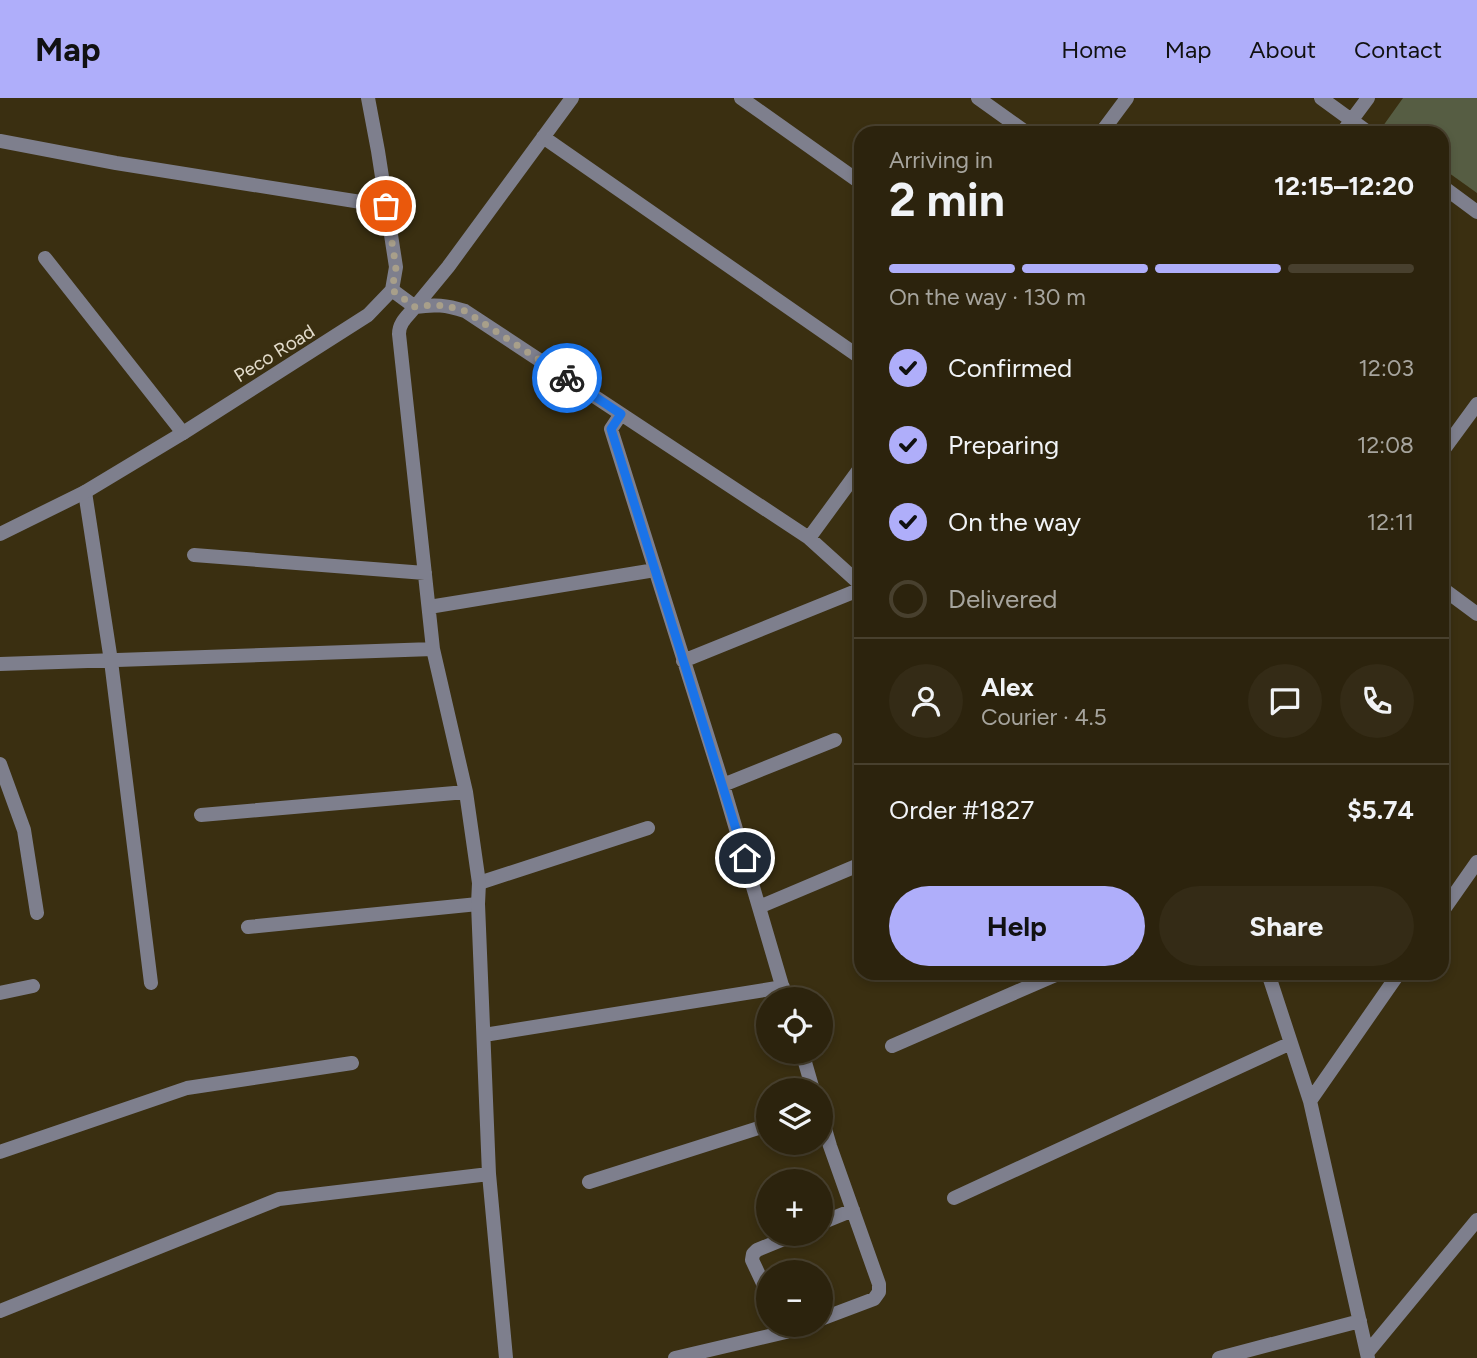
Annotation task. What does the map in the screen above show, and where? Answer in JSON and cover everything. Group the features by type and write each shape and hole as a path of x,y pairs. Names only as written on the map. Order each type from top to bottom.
{"street":[{"path":"368,98 379,151 396,267 392,290 415,307 447,305 465,311 809,538 854,580"},
{"path":"506,1358 489,1174 479,883 466,792 433,649 399,328 448,267 572,98"},
{"path":"741,98 854,178"},
{"path":"978,98 1017,126"},
{"path":"1106,126 1127,98"},
{"path":"1321,98 1360,126"},
{"path":"1347,126 1367,98"},
{"path":"543,138 854,353"},
{"path":"0,141 116,163 386,206"},
{"path":"1449,191 1477,212"},
{"path":"46,258 183,433"},
{"name":"Peco Road","path":"0,534 85,492 183,433 368,315 392,290"},
{"path":"1449,442 1477,404"},
{"path":"621,414 611,429 723,785 782,987"},
{"path":"809,538 854,477"},
{"path":"85,492 111,661 151,983"},
{"path":"194,555 425,573"},
{"path":"429,607 655,570"},
{"path":"683,661 854,590"},
{"path":"1449,593 1477,614"},
{"path":"0,664 433,649"},
{"path":"723,785 835,740"},
{"path":"0,764 24,830 37,913"},
{"path":"201,815 466,792"},
{"path":"479,883 648,828"},
{"path":"1449,902 1477,862"},
{"path":"759,907 854,867"},
{"path":"248,927 478,904"},
{"path":"892,1046 1044,980"},
{"path":"1270,980 1310,1101 1368,1356"},
{"path":"1310,1101 1394,980"},
{"path":"0,993 33,986"},
{"path":"484,1035 756,997"},
{"path":"954,1198 1291,1043"},
{"path":"0,1152 187,1088 352,1063"},
{"path":"589,1182 756,1129"},
{"path":"833,1154 879,1284 879,1292 874,1299 833,1314"},
{"path":"0,1311 279,1199 489,1174"},
{"path":"833,1218 853,1210"},
{"path":"1368,1356 1477,1220"},
{"path":"756,1268 752,1254 767,1246"},
{"path":"1219,1358 1360,1321"},
{"path":"675,1358 756,1336"}],"green space":[{"path":"1403,98 1477,98 1477,193 1449,173 1449,126 1383,126"}],"way so far":[{"path":"386,206 396,267 392,290 415,307 447,305 465,311 567,378"}],"route":[{"path":"567,378 621,414 611,429 745,858"}]}
